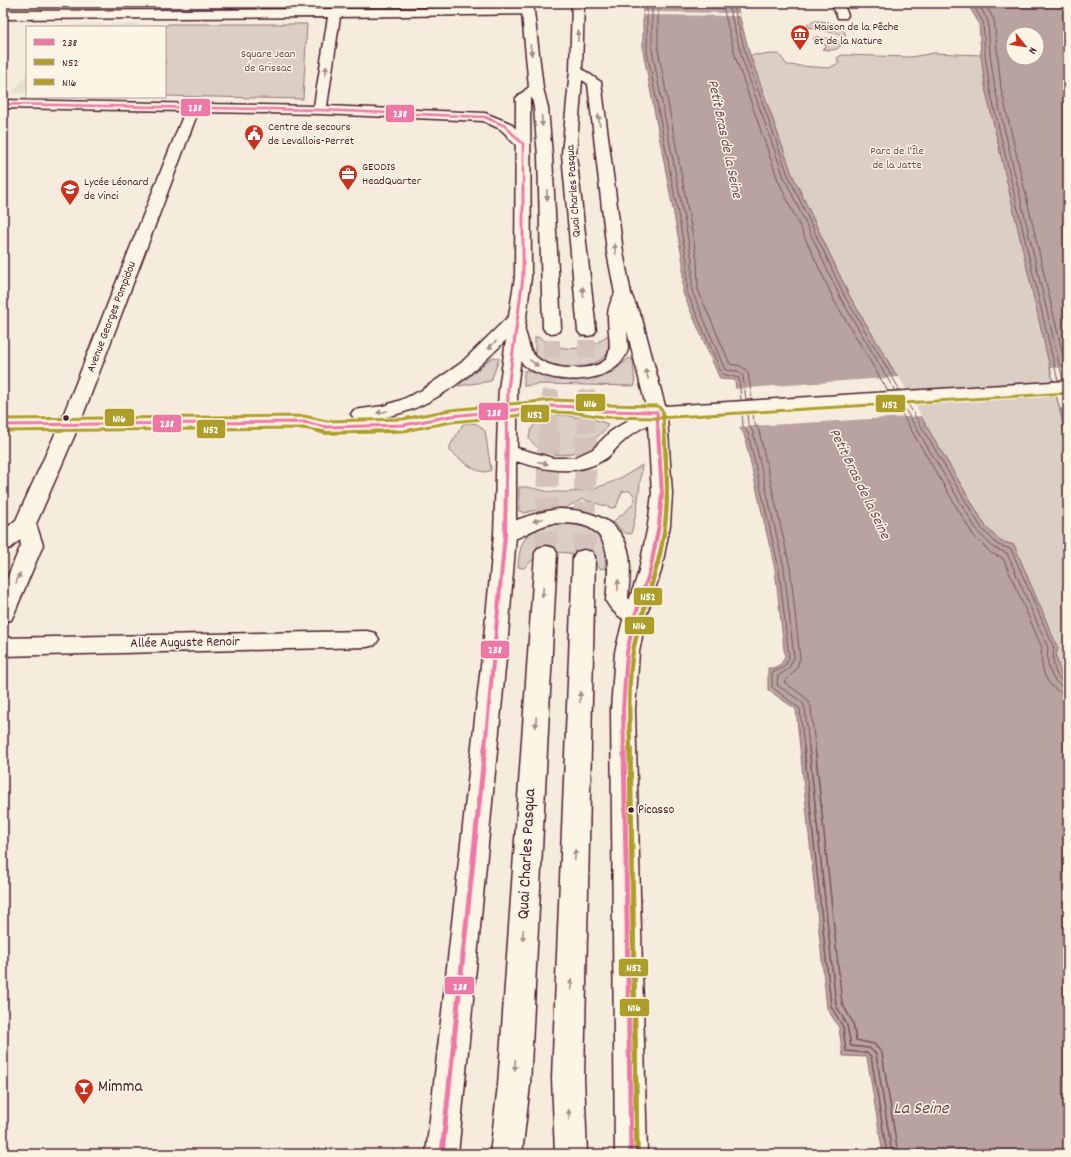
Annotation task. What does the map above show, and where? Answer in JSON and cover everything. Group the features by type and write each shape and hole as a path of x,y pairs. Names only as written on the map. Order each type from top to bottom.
{"main road":[{"name":"Quai Charles Pasqua","path":"578,3 576,70 569,154 587,331"},
{"path":"837,3 842,15"},
{"path":"3,15 255,8 334,14 527,8"},
{"name":"Quai Charles Pasqua","path":"527,8 536,88 541,108 545,156 552,328"},
{"path":"320,110 334,14"},
{"path":"576,70 594,82 615,252 622,294 634,319 657,412 662,494 659,525 650,570 635,616 627,652 622,710 631,1089 631,1154"},
{"path":"442,1154 495,648 505,535 508,389 523,277 523,98 536,88"},
{"path":"3,104 320,110 485,117 506,126 523,144"},
{"name":"Avenue Georges Pompidou","path":"3,543 25,524 70,423 193,108"},
{"path":"517,323 523,351 537,366 563,374 582,374 593,372 609,364 617,354 619,347 617,311 622,294"},
{"path":"304,422 334,414 363,414 389,411 416,401 456,377 517,323"},
{"path":"3,425 70,423 304,422 326,427 404,425 451,416 566,406 603,411 657,412 1068,387"},
{"path":"506,451 544,464 558,466 580,462 592,458 600,453 619,434 657,412"},
{"path":"505,535 539,519 554,516 579,517 600,526 609,534 615,543 618,575 618,601 635,616"},
{"path":"3,524 25,524 32,545 3,614"},
{"name":"Quai Charles Pasqua","path":"506,1154 514,1085 546,553"},
{"path":"571,1154 568,1078 584,557"},
{"name":"Allée Auguste Renoir","path":"3,648 367,639"}],"shaded area":[{"path":"168,24 166,27 59,26"},
{"path":"26,74 26,93 12,93"}],"green space":[{"path":"814,21 828,22 838,26 842,28 846,36 809,27 807,25"},
{"name":"Square Jean de Grissac","path":"168,24 307,24 303,99 166,96 166,27"},
{"path":"816,37 832,39 841,45 835,50 822,49 826,47 826,45 813,39"},
{"name":"Parc de l'Île de la Jatte","path":"934,53 981,55 986,91 1060,408 1068,446 1068,681 1062,675 1058,666 1056,658 1058,649 1014,545 1000,541 986,527 849,295 792,174 750,55 779,54 787,65 829,68 839,63 837,58 842,55 911,57"},
{"path":"606,336 609,336 608,353 601,360 583,367 562,367 543,360 535,354 535,337 559,347 580,348 588,347"},
{"path":"494,357 499,359 491,381 458,386 490,359"},
{"path":"629,358 633,360 635,386 541,384 524,386 524,371 527,370 553,380 579,381 598,378 613,372"},
{"path":"563,415 596,420 608,424 603,432 588,445 580,450 562,455 545,451 529,439 532,427 540,420 551,416"},
{"path":"463,424 477,424 485,431 491,470 486,472 470,466 450,451 450,446"},
{"path":"642,465 637,509 631,534 625,533 613,522 632,505 634,496 629,491 622,492 616,507 612,508 582,499 565,508 544,508 524,513 519,511 519,487 528,487 551,492 579,491 612,482"},
{"path":"552,524 582,526 596,532 601,537 605,546 605,568 601,569 583,557 562,552 542,555 532,560 524,568 518,567 520,550 525,538 535,530"}],"water":[{"path":"643,3 736,3 750,55 792,174 849,295 986,527 1000,541 1014,545 1058,649 1056,655 1061,675 1068,681 1068,1154 883,1154 867,1057 843,1056 839,1028 827,1008 796,709 768,690 768,668 773,668 781,664 785,657 775,569 744,434 740,428 735,380 720,379 683,293 683,262 643,51"},
{"path":"967,3 1068,3 1068,446 986,91 981,55 979,23"}],"pier":[{"path":"643,12 739,13 740,16 643,15"},
{"path":"1068,367 1068,408 1060,408 1051,368"},
{"path":"899,377 922,416 737,427 734,389"}],"tunnel":[{"path":"549,432 552,328"},
{"path":"586,432 587,331"},
{"path":"546,553 549,431"},
{"path":"584,557 586,431"}],"transit line":[{"name":"238","path":"3,104 320,110 485,117 505,126 523,144"},
{"name":"238","path":"442,1154 495,648 505,535 508,389 523,277 523,144"},
{"name":"N52","path":"3,431 303,428 326,433 404,431 452,422 553,412 578,413 603,417 657,418 1068,393"},
{"name":"N16","path":"3,419 304,416 327,421 403,419 450,410 553,400 579,401 604,405 658,406 661,408 663,412 668,494 665,526 656,572 641,618 633,653 629,710 637,1154"},
{"name":"238","path":"3,425 304,422 326,427 404,425 451,416 553,406 579,407 603,411 657,412"},
{"name":"238","path":"631,1154 623,710 627,652 635,616 650,571 659,525 662,494 657,412"},
{"name":"N52","path":"637,1154 629,710 633,653 641,618 656,572 665,526 668,494 663,412"}],"place":[{"name":"Maison de la Pêche et de la Nature","path":"800,51"},
{"name":"Centre de secours de Levallois-Perret","path":"254,151"},
{"name":"GEODIS HeadQuarter","path":"348,191"},
{"name":"Lycée Léonard de Vinci","path":"70,206"},
{"name":"Picasso","path":"631,810"},
{"name":"Mimma","path":"84,1105"}],"water label":[{"name":"Petit Bras de la Seine","path":"724,139"},
{"name":"Petit Bras de la Seine","path":"859,484"},
{"name":"La Seine","path":"921,1109"}]}
